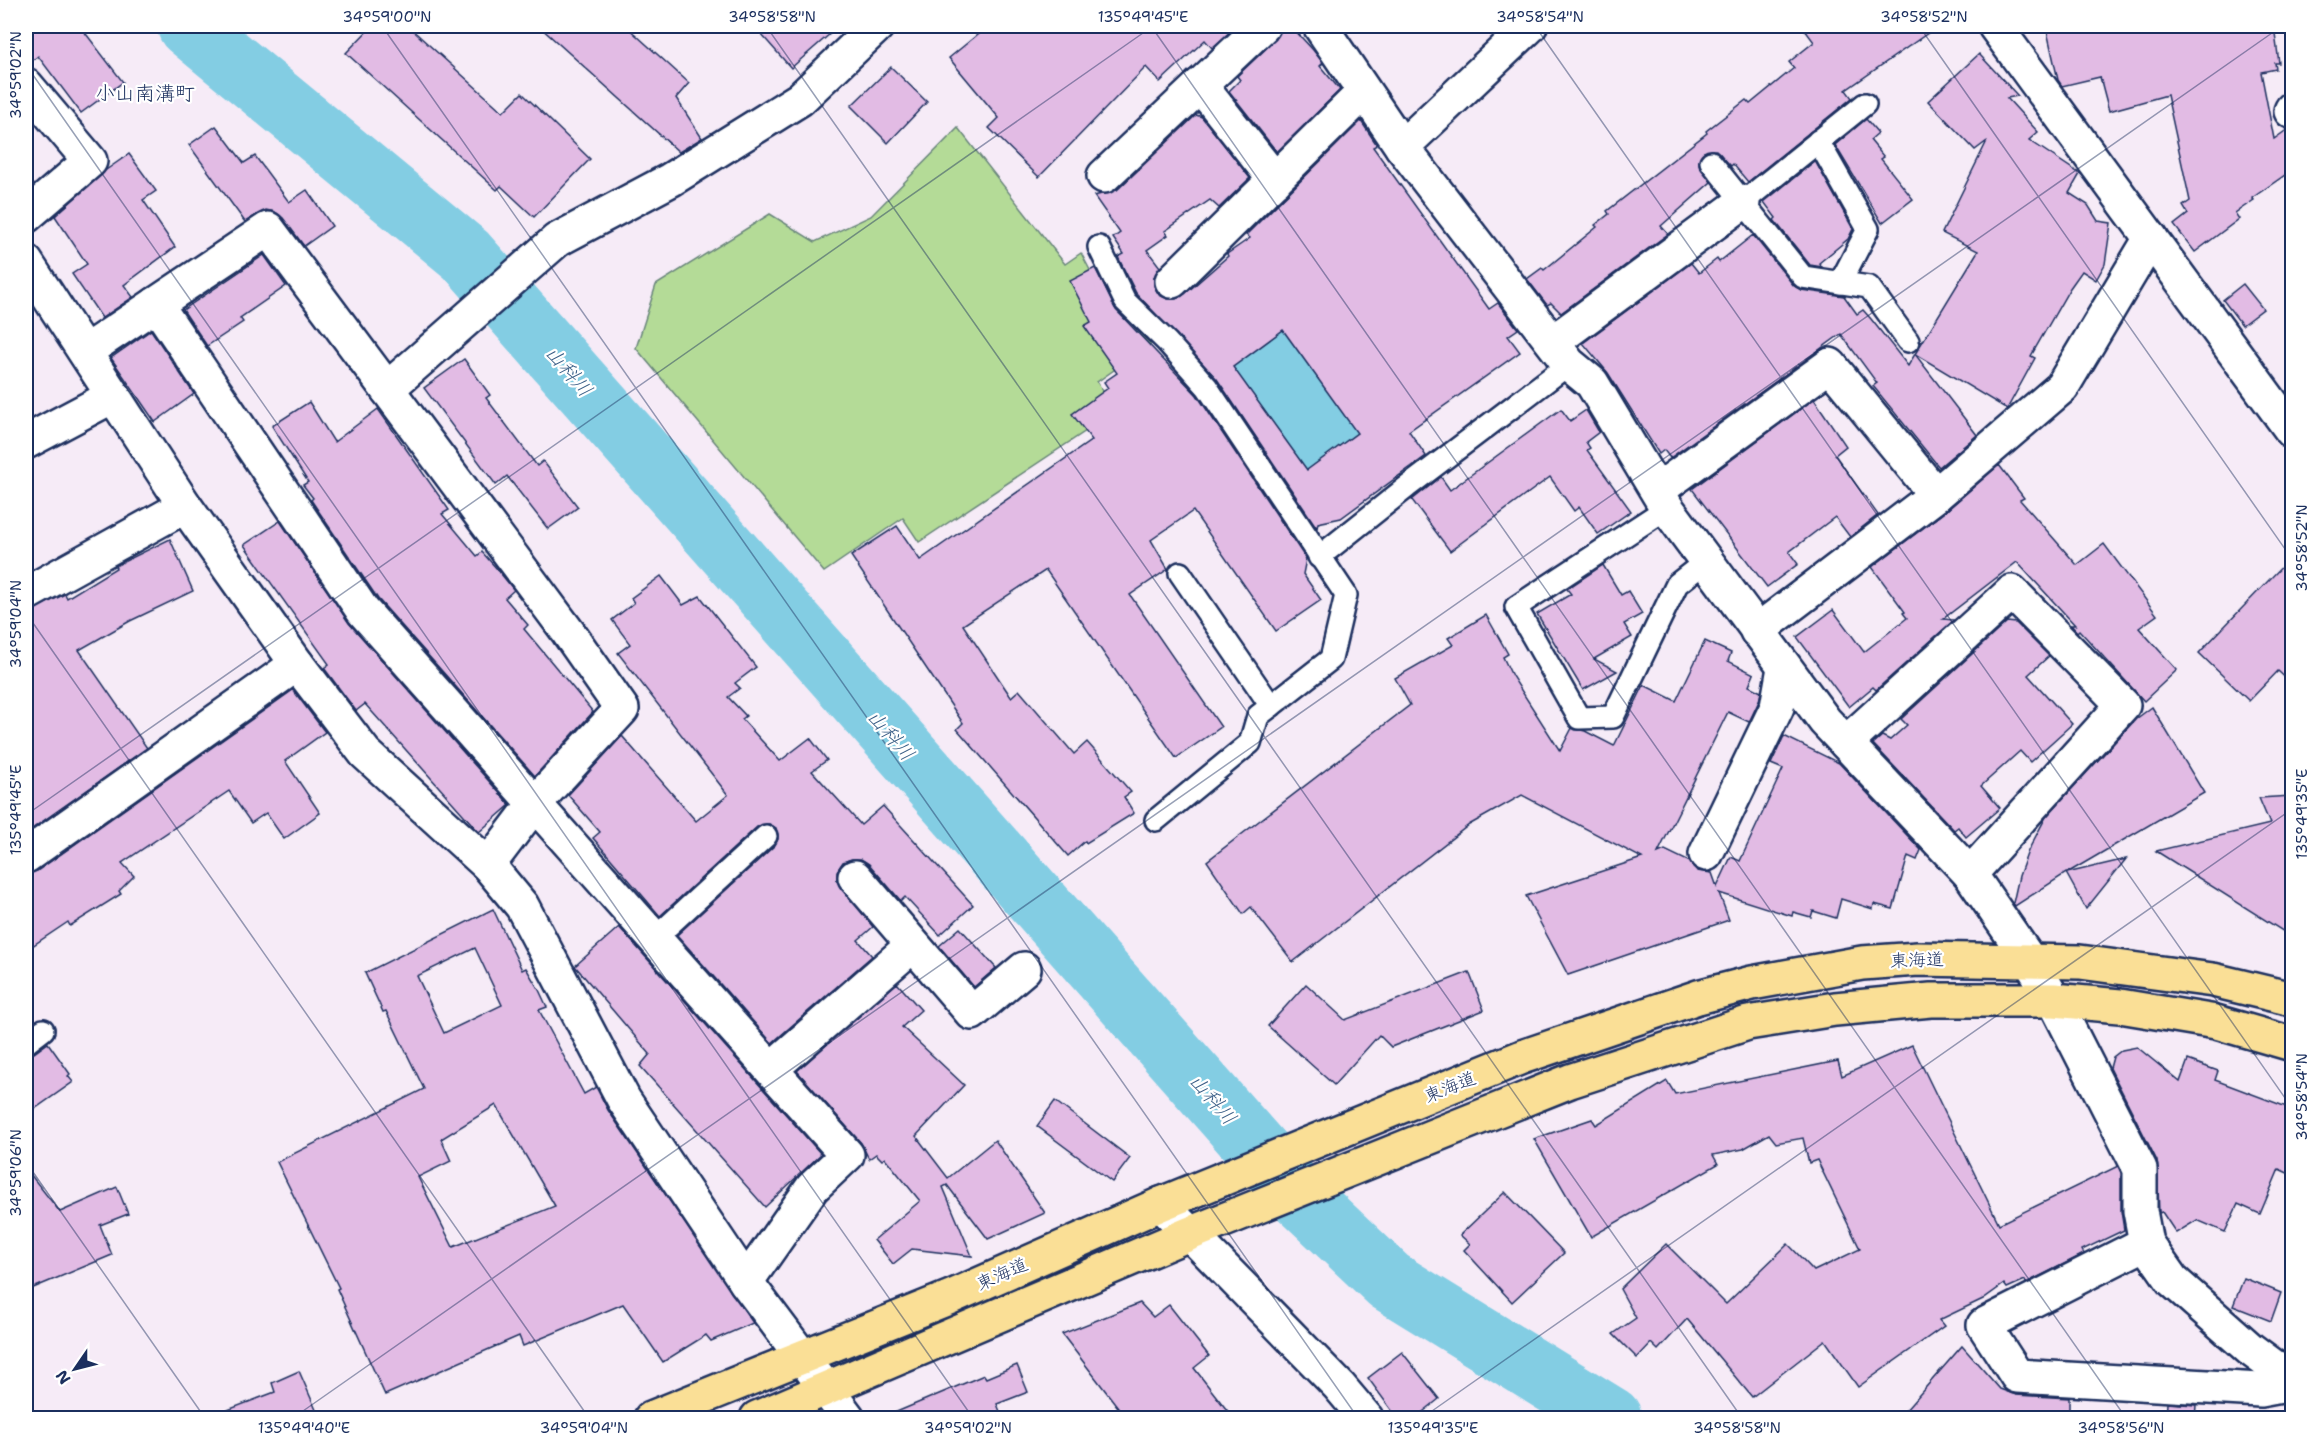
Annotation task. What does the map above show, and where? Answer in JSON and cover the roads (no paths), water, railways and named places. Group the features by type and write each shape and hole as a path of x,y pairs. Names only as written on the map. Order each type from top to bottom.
{"highway":[{"name":"東海道","path":"651,1419 951,1297 1161,1204 1522,1058 1698,997 1807,971 1862,963 1918,959 2080,962 2213,980 2292,999"},
{"name":"東海道","path":"757,1419 1189,1234 1570,1081 1748,1023 1835,1009 1931,1000 2055,1000 2120,1006 2216,1022 2292,1044"}],"street":[{"path":"387,389 557,240 670,180 800,99 877,26"},
{"path":"1104,176 1263,26"},
{"path":"1320,26 1402,147 1561,353 1592,383 1662,499 1705,562 1825,722 1970,874 2030,961 2055,1000 2140,1169 2140,1211 2146,1243 2172,1280 2250,1349 2292,1382"},
{"path":"1402,147 1530,26"},
{"path":"2007,28 2151,238 2292,430"},
{"path":"26,85 90,161 26,216"},
{"path":"1200,85 1275,180"},
{"path":"1172,281 1364,92"},
{"path":"1561,353 1743,202"},
{"path":"86,351 268,229 568,632 622,709 535,802 488,865"},
{"path":"1757,631 1936,495 2062,387 2151,238"},
{"path":"26,262 185,506 297,664 365,753 488,865 522,906 624,1100 746,1282 848,1419"},
{"path":"156,304 363,611 847,1155 812,1188 746,1282"},
{"path":"1662,499 1830,365 1936,495"},
{"path":"26,442 112,396"},
{"path":"26,594 185,506"},
{"path":"1846,742 2012,592 2123,705 1970,874"},
{"path":"26,856 297,664"},
{"path":"1706,854 1777,707 1784,668"},
{"path":"855,877 972,1013 1024,969"},
{"path":"771,1069 913,945"},
{"path":"1161,1204 1339,1386 1366,1419"},
{"path":"2146,1243 1984,1325 2017,1376 2260,1390 2292,1382"}],"lane":[{"path":"1743,202 1865,104"},
{"path":"1818,141 1868,229 1840,283"},
{"path":"1711,162 1803,277 1869,287 1908,341"},
{"path":"1099,247 1125,301 1167,342 1206,387 1346,595 1331,659 1258,716 1250,743 1156,820"},
{"path":"1319,557 1561,353"},
{"path":"1662,499 1516,608 1579,718 1613,717 1677,584 1705,562"},
{"path":"1180,573 1271,706"},
{"path":"655,938 766,836"},
{"path":"26,1042 43,1030"}],"water":[{"path":"1283,330 1357,433 1307,470 1233,367"}],"waterway":[{"name":"山科川","path":"188,26 466,255 1294,1191 1389,1281 1611,1418"}],"district":[{"name":"小山南溝町","path":"145,93"}]}
